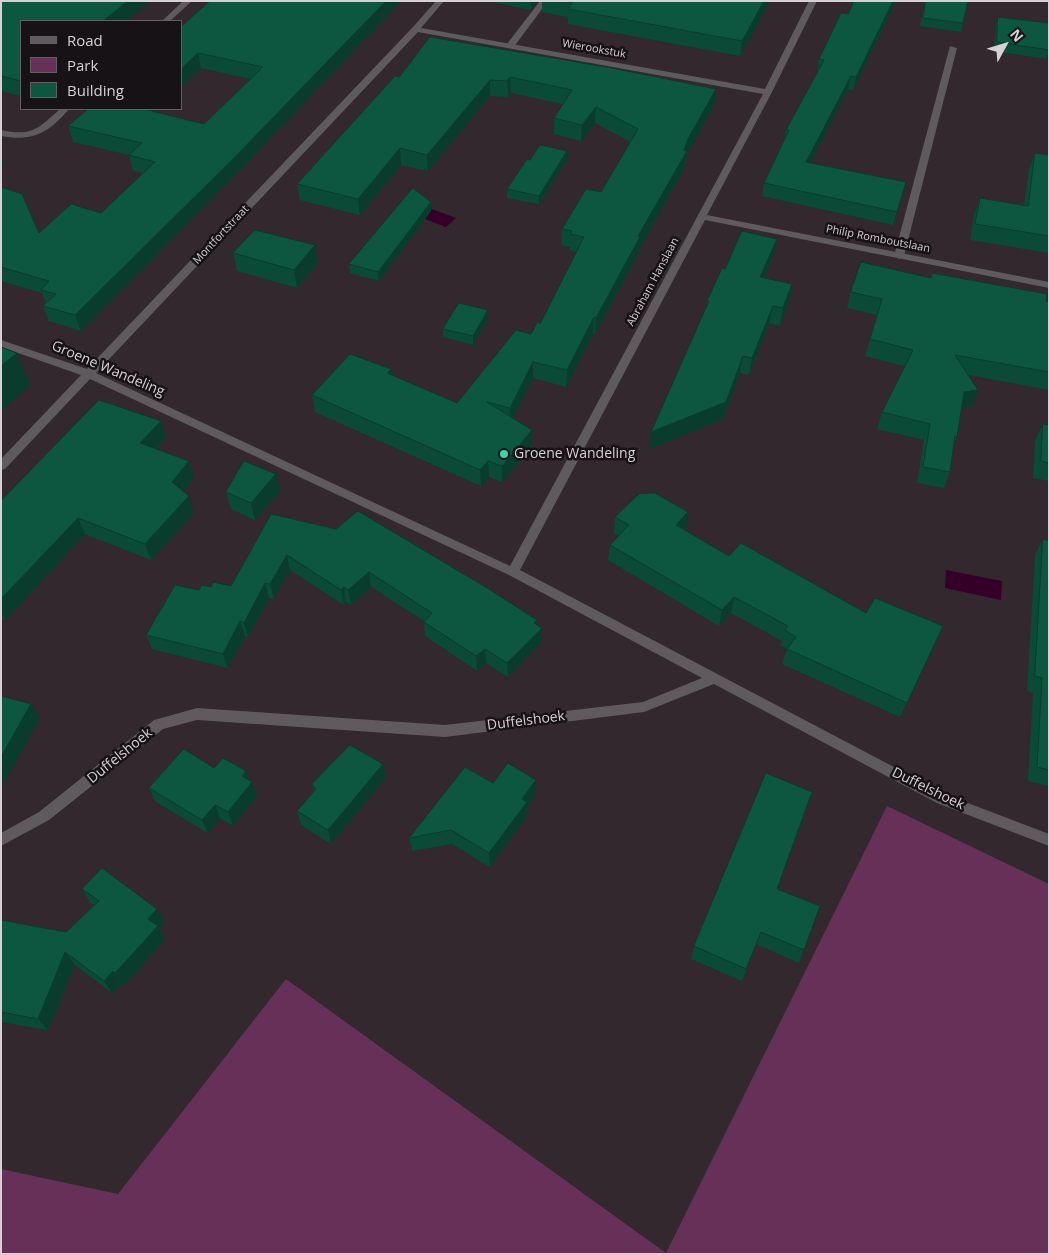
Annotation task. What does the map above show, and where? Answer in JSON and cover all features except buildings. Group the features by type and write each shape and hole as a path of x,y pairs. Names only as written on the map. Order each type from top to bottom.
{"street":[{"path":"167,20 188,1"},
{"name":"Montfortstraat","path":"1,466 416,29 440,1"},
{"path":"510,46 544,1"},
{"name":"Abraham Hanslaan","path":"513,572 768,92 813,1"},
{"name":"Wierookstuk","path":"416,29 768,92"},
{"path":"899,256 953,48"},
{"path":"1,133 20,138 36,134 64,110"},
{"name":"Philip Romboutslaan","path":"702,217 1049,285"},
{"name":"Groene Wandeling","path":"1,343 89,374 513,572 713,679"},
{"name":"Duffelshoek","path":"1,840 44,816 159,724 197,714 444,731 644,707 713,679 942,799 1049,840"}],"green space":[{"path":"887,806 1049,884 1049,1254 1,1254 1,1169 118,1194 286,979 666,1253"}],"shaded area":[{"path":"424,206 456,218 446,227 414,215"},
{"path":"946,570 1002,581 1001,600 945,588"}],"place":[{"name":"Groene Wandeling","path":"504,454"}]}
